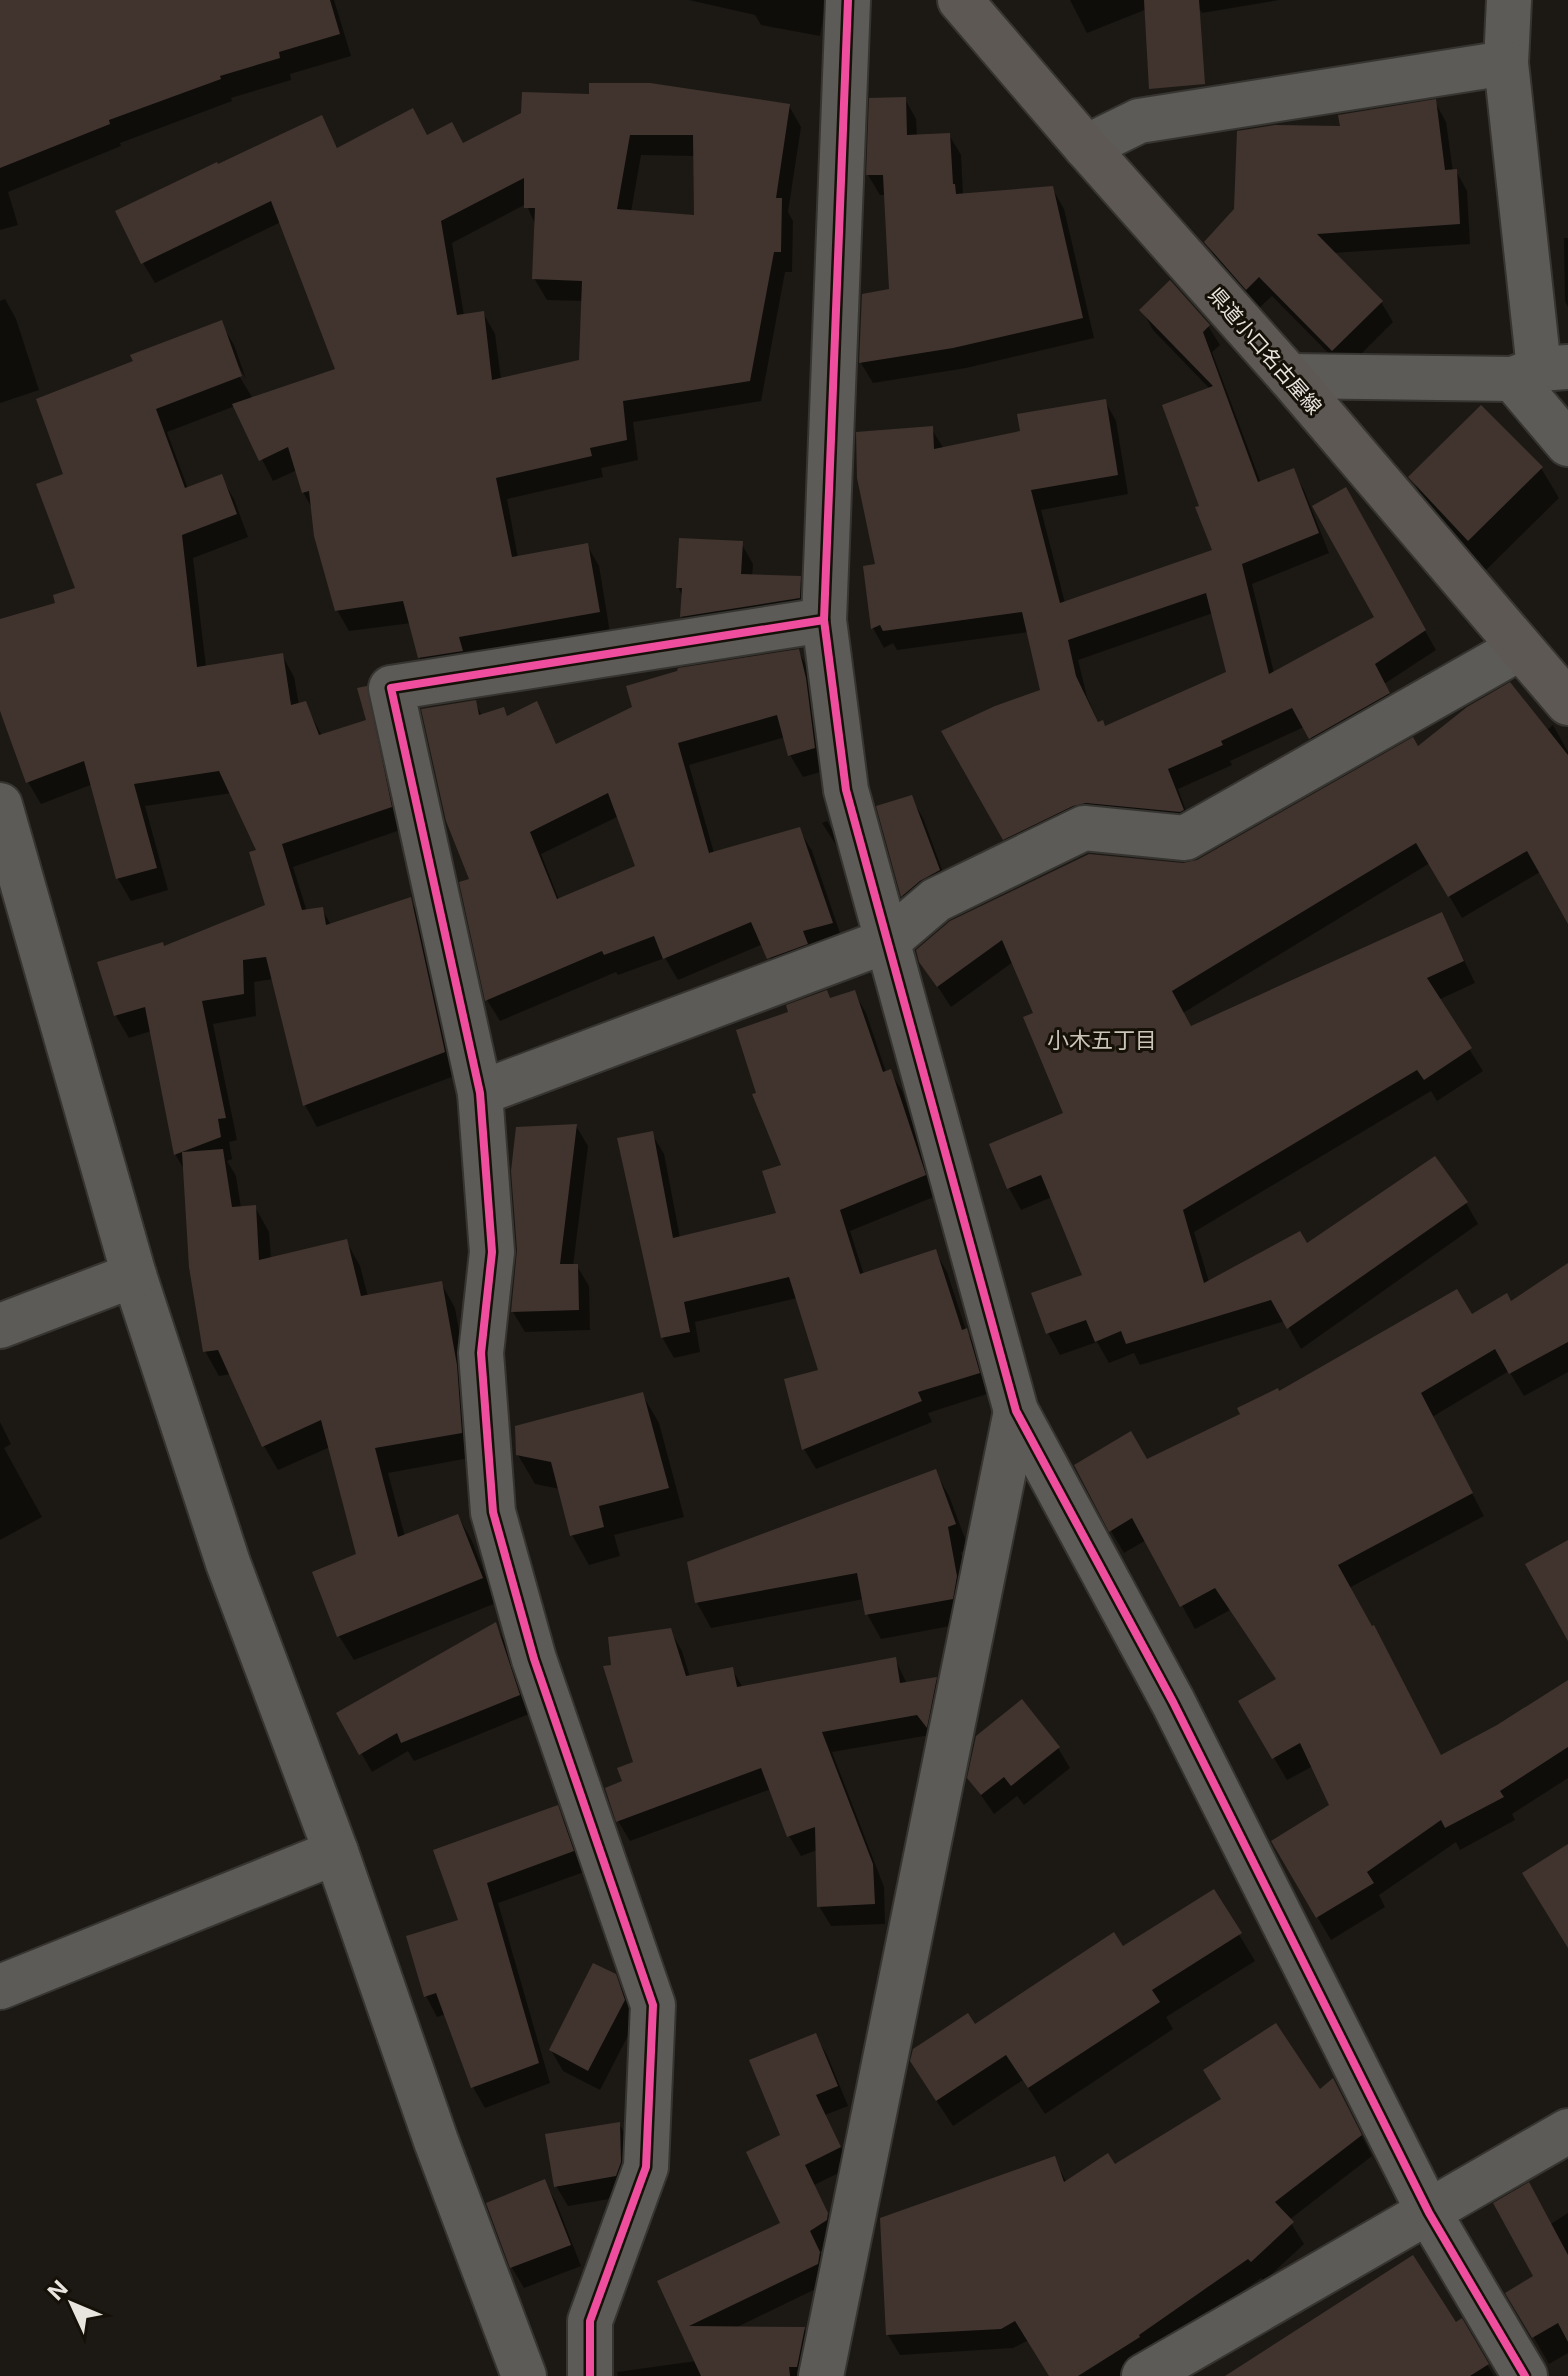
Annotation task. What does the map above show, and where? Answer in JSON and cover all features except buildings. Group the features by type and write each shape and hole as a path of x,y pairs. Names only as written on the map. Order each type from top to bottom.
{"main road":[{"name":"県道小口名古屋線","path":"960,0 1289,376 1568,703"}],"street":[{"path":"848,0 824,620 846,790 1016,1411 1173,1702 1429,2213 1525,2376"},
{"path":"1509,0 1506,63 1540,372 1568,444"},
{"path":"1086,147 1139,121 1506,63"},
{"path":"1289,376 1540,372"},
{"path":"590,2376 590,2321 646,2167 653,2005 534,1659 493,1512 481,1353 492,1252 480,1093 391,688 824,620"},
{"path":"480,1093 889,940 936,900 1084,828 1185,838 1520,648"},
{"path":"0,805 12,890 228,1563 336,1852 436,2141 524,2376"},
{"path":"0,1326 134,1275"},
{"path":"821,2376 1016,1411"},
{"path":"0,1987 336,1852"},
{"path":"1144,2376 1568,2131"}],"cycle path":[{"path":"848,0 824,620 846,790 1016,1411 1173,1702 1429,2213 1525,2376"},
{"path":"590,2376 590,2321 646,2167 653,2005 534,1659 493,1512 481,1353 492,1252 480,1093 391,688 824,620"}],"district":[{"name":"小木五丁目","path":"1102,1040"}]}
